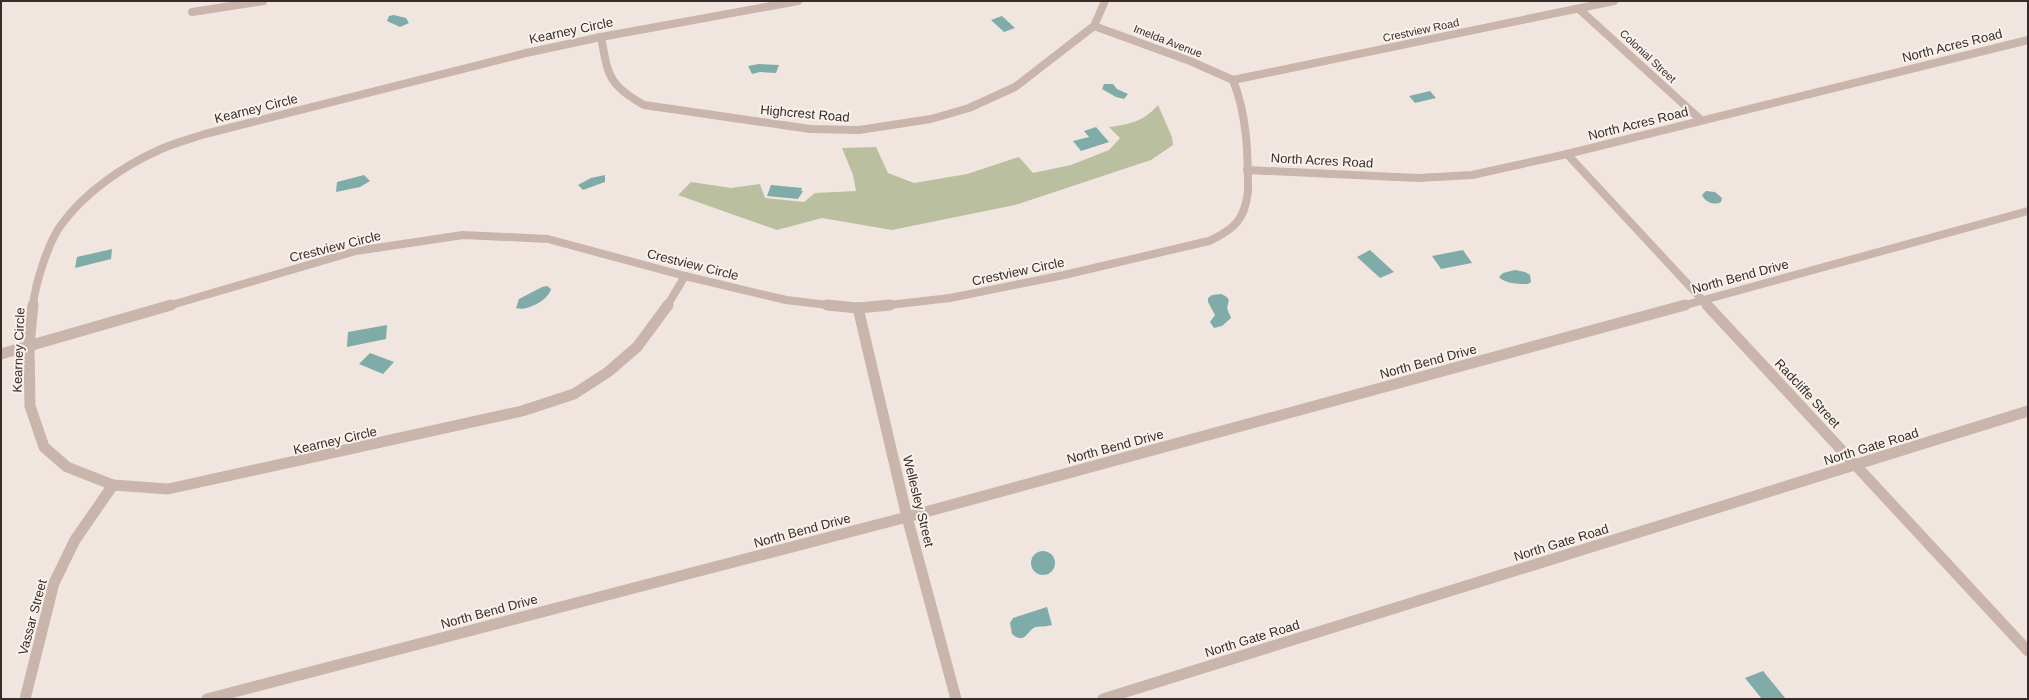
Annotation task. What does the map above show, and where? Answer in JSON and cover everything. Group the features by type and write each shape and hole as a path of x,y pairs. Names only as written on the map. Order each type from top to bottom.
{"street":[{"path":"192,12 262,1"},
{"name":"Kearney Circle","path":"685,276 673,298 637,347 608,372 574,394 522,411 247,473 168,489 113,485 68,467 44,447 30,406 29,345 34,294 46,256 60,226 86,198 120,172 159,150 205,134 526,53 601,37 798,1"},
{"name":"Highcrest Road","path":"601,37 609,77 615,87 624,95 644,105 810,129 859,130 931,119 976,105 1015,87 1094,26 1105,1"},
{"name":"Crestview Road","path":"1232,80 1614,1"},
{"name":"Colonial Street","path":"1579,8 1701,120"},
{"name":"Imelda Avenue","path":"1094,26 1190,60 1232,80"},
{"name":"North Acres Road","path":"1247,170 1418,178 1472,175 1567,154 2028,40"},
{"name":"Crestview Circle","path":"1,354 356,251 463,234 548,239 685,276 786,300 858,308 950,298 1064,275 1209,241 1227,233 1238,222 1245,209 1247,170 1243,112 1239,93 1232,80"},
{"name":"Radcliffe Street","path":"1567,154 2028,651"},
{"name":"North Bend Drive","path":"207,699 907,517 2028,211"},
{"name":"Wellesley Street","path":"858,308 907,517 956,699"},
{"name":"North Gate Road","path":"1103,699 1856,466 2028,411"},
{"name":"Vassar Street","path":"25,699 54,583 75,540 113,485"}],"green space":[{"path":"1158,105 1172,137 1173,145 1151,160 1015,205 892,230 822,218 777,230 678,195 691,182 731,188 760,184 765,198 804,202 815,193 856,191 853,175 842,148 876,147 888,173 914,183 967,174 1019,157 1033,173 1071,165 1109,150 1120,138 1109,127 1123,125 1141,119"}],"water":[{"path":"394,15 406,18 409,23 400,27 387,21 389,16"},
{"path":"1002,16 1015,28 1004,32 991,20"},
{"path":"759,64 779,65 776,73 760,72 752,74 748,66"},
{"path":"1104,84 1113,84 1117,89 1128,94 1124,99 1116,97 1102,89"},
{"path":"1430,91 1436,98 1415,103 1409,96"},
{"path":"1096,127 1109,142 1081,151 1073,141 1089,137 1084,131"},
{"path":"364,175 370,181 360,187 336,192 337,182"},
{"path":"605,175 605,182 583,190 578,185 591,178"},
{"path":"771,185 802,188 801,191 803,191 798,199 767,196"},
{"path":"1706,191 1715,192 1722,198 1721,202 1716,204 1707,201 1702,195"},
{"path":"112,249 111,259 75,268 77,257"},
{"path":"1370,250 1394,272 1380,278 1357,257"},
{"path":"1463,250 1472,263 1441,269 1432,256"},
{"path":"1515,270 1525,272 1530,275 1531,282 1528,284 1513,283 1505,281 1499,277 1503,273"},
{"path":"547,286 551,289 542,301 531,307 520,309 516,308 519,299"},
{"path":"1221,294 1229,300 1227,308 1231,318 1222,326 1214,328 1210,322 1215,315 1208,302 1208,298 1212,295"},
{"path":"387,325 386,339 347,347 348,332"},
{"path":"370,353 394,362 383,374 359,364"},
{"path":"1043,551 1048,552 1054,558 1054,568 1048,574 1043,575 1038,574 1032,568 1031,563 1032,558 1038,552"},
{"path":"1047,607 1052,625 1033,628 1023,638 1012,634 1010,623 1013,618"},
{"path":"1763,671 1786,699 1762,699 1745,678"}]}
